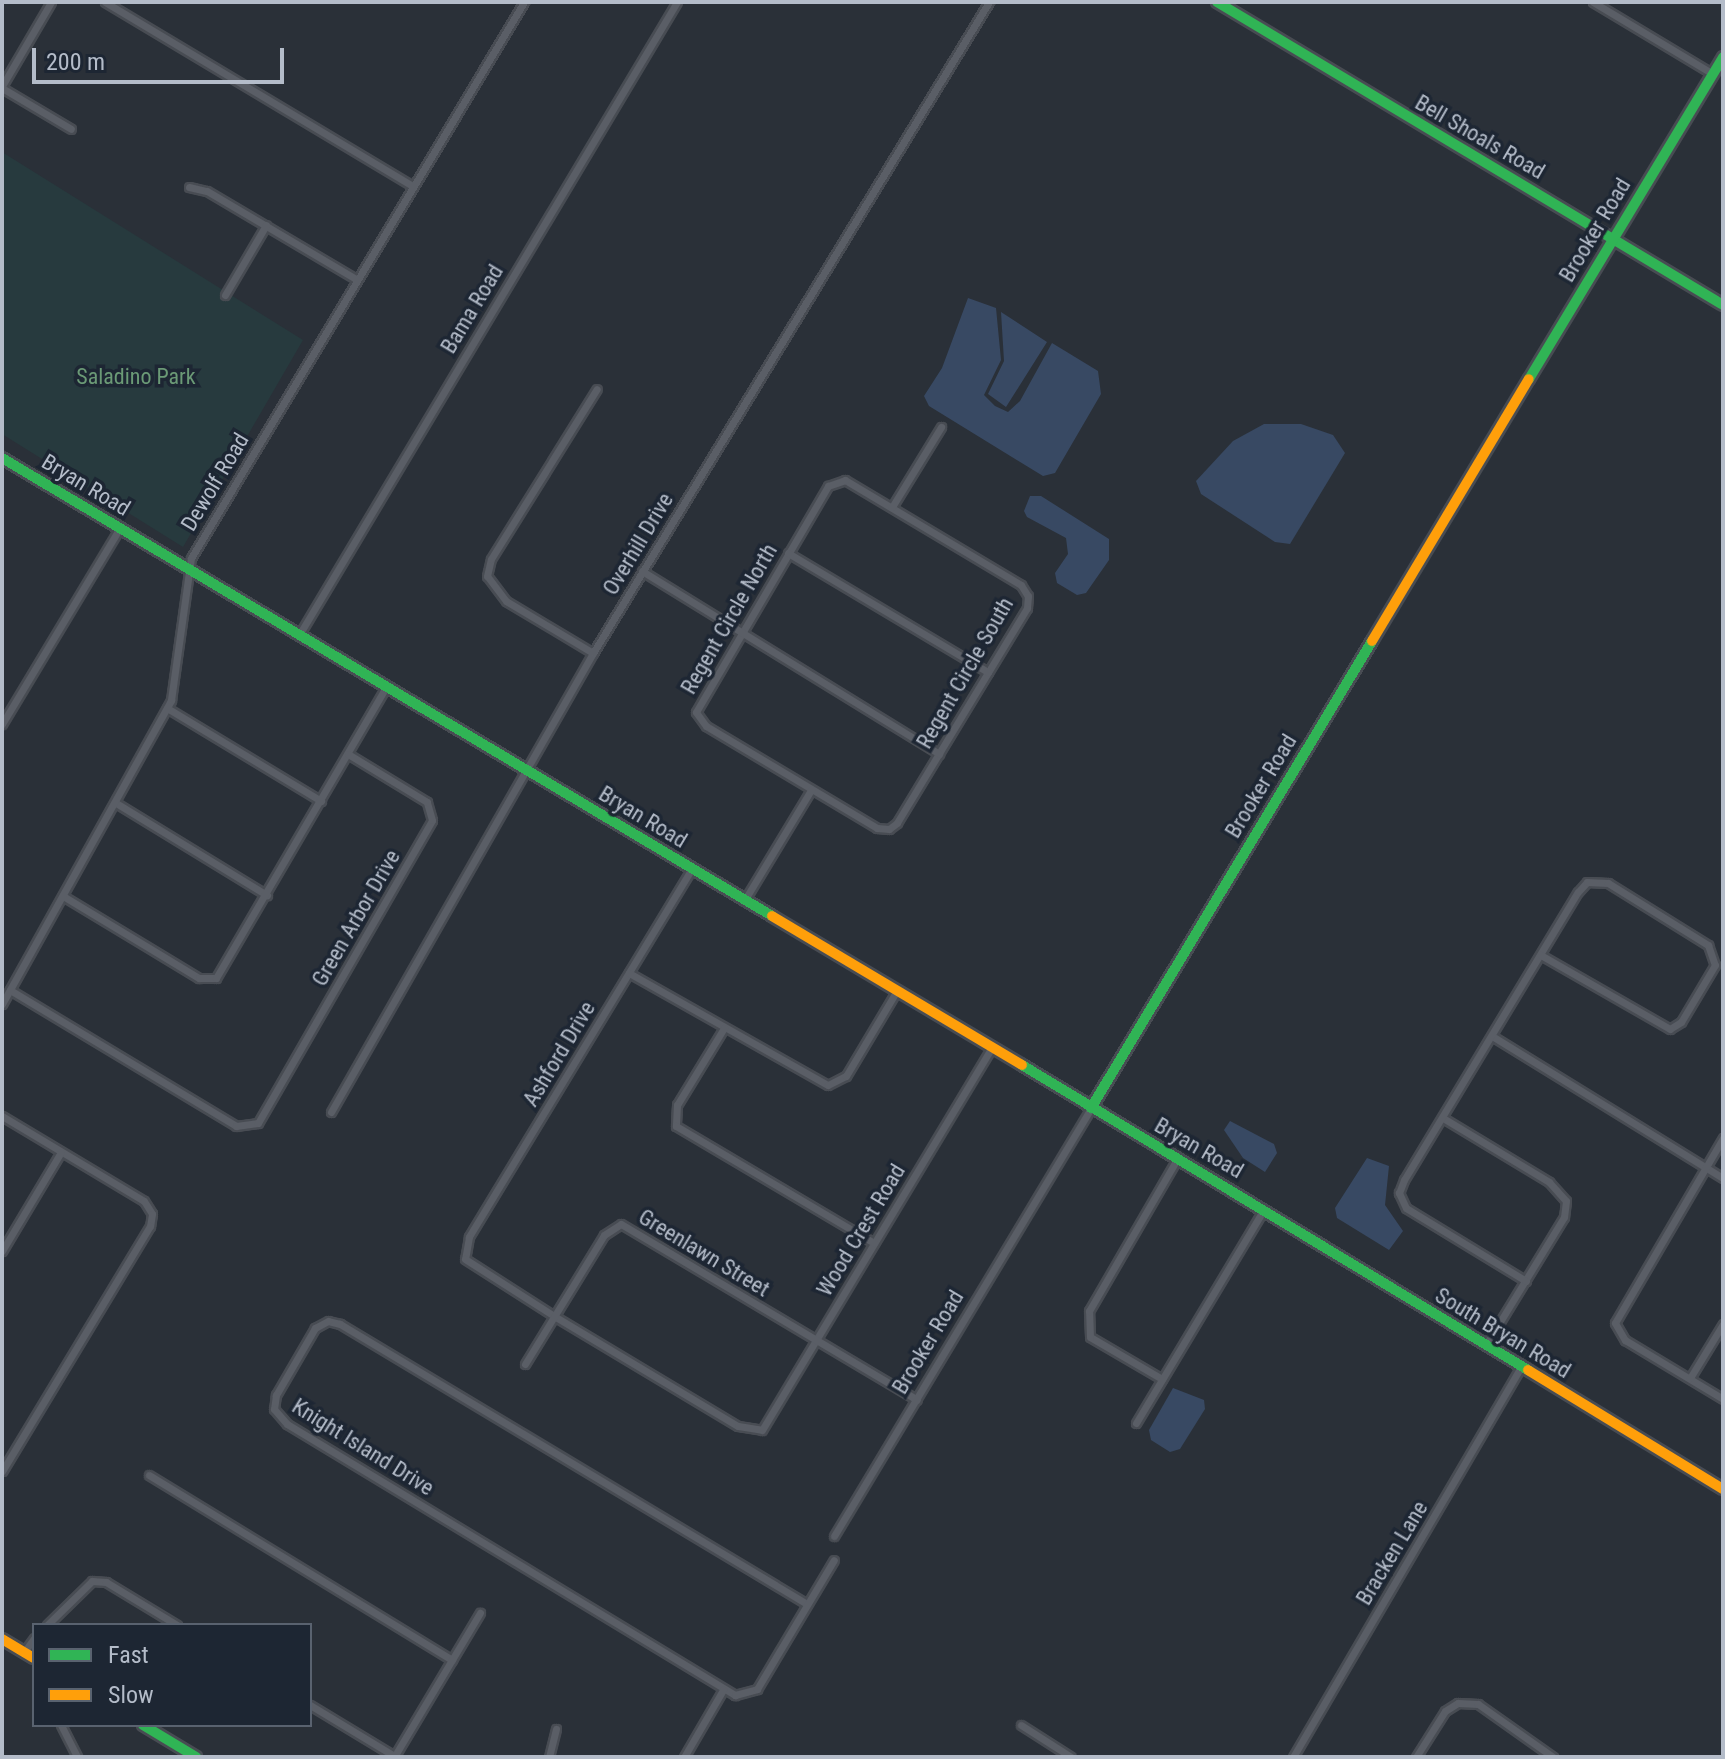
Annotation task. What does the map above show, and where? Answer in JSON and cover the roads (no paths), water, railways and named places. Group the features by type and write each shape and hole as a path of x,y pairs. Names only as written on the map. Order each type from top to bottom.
{"street":[{"path":"51,2 2,87 71,129"},
{"path":"105,2 413,186"},
{"name":"Dewolf Road","path":"2,1004 167,708 175,685 179,616 191,571 191,558 524,2"},
{"name":"Bama Road","path":"299,635 677,2"},
{"name":"Overhill Drive","path":"331,1112 593,653 989,2"},
{"name":"Bell Shoals Road","path":"1217,2 1723,305"},
{"path":"1593,2 1713,74"},
{"name":"Brooker Road","path":"834,1536 1723,57"},
{"path":"189,187 207,191 356,279"},
{"path":"225,295 266,225"},
{"path":"593,653 506,601 487,576 491,559 597,389"},
{"path":"892,507 941,427"},
{"name":"Bryan Road","path":"2,458 1264,1209"},
{"name":"Regent Circle North","path":"811,790 698,718 697,706 834,482 845,480 892,507"},
{"name":"Regent Circle South","path":"811,790 877,828 889,829 939,754 1027,608 1026,590 892,507"},
{"path":"2,724 120,528"},
{"path":"788,553 988,672"},
{"path":"642,571 740,635 939,754"},
{"path":"63,896 199,978 213,979 267,895 386,687"},
{"path":"167,708 321,801"},
{"name":"Green Arbor Drive","path":"10,990 236,1126 250,1128 263,1116 432,820 427,802 348,754"},
{"path":"744,901 811,790"},
{"path":"116,803 267,895"},
{"name":"Ashford Drive","path":"554,1316 465,1259 469,1237 691,870"},
{"path":"1526,1281 1401,1204 1400,1188 1582,886 1597,879 1708,945 1715,965 1681,1022 1670,1029 1541,955"},
{"path":"629,973 724,1028 833,1085 846,1076 896,992"},
{"path":"724,1028 677,1105 676,1126 874,1243"},
{"path":"1492,1036 1723,1178"},
{"name":"Wood Crest Road","path":"554,1316 738,1426 762,1430 991,1049"},
{"path":"2,1116 151,1211 150,1226 2,1471"},
{"path":"1443,1118 1564,1195 1566,1214 1486,1345"},
{"path":"1723,1138 1615,1323 1625,1340 1723,1399"},
{"path":"2,1251 61,1152"},
{"path":"1162,1379 1090,1337 1089,1311 1177,1159"},
{"path":"1136,1423 1264,1209"},
{"name":"South Bryan Road","path":"1264,1209 1723,1489"},
{"name":"Greenlawn Street","path":"525,1364 604,1235 621,1224 917,1400"},
{"name":"Knight Island Drive","path":"723,1690 277,1416 276,1395 315,1328 328,1321 340,1324 807,1604"},
{"path":"1690,1378 1723,1324"},
{"name":"Bracken Lane","path":"1293,1757 1521,1367"},
{"path":"149,1475 452,1660"},
{"path":"684,1757 723,1690 744,1696 757,1689 834,1560"},
{"path":"49,1623 92,1581 106,1582 174,1623"},
{"path":"312,1706 395,1757 480,1613"},
{"path":"2,1639 29,1655"},
{"path":"1416,1757 1445,1711 1458,1703 1478,1704 1553,1757"},
{"path":"1021,1725 1071,1757"},
{"path":"62,1727 77,1757"},
{"path":"146,1727 196,1757"},
{"path":"549,1757 556,1729"}],"water":[{"path":"968,298 996,308 1001,360 984,395 995,406 1008,412 1020,401 1052,343 1098,371 1101,394 1055,473 1043,476 929,406 924,396 942,368"},
{"path":"1001,312 1047,342 1006,407 988,394 1004,361"},
{"path":"1264,424 1301,424 1333,435 1345,453 1290,544 1275,542 1201,494 1196,481 1233,441"},
{"path":"1030,496 1041,496 1109,539 1109,560 1086,593 1077,595 1057,583 1055,573 1068,554 1066,538 1027,517 1024,511"},
{"path":"1230,1121 1274,1144 1277,1153 1265,1172 1243,1158 1224,1130"},
{"path":"1367,1158 1389,1166 1385,1205 1403,1231 1389,1250 1337,1218 1335,1208"},
{"path":"1173,1388 1204,1400 1205,1409 1180,1449 1170,1452 1151,1440 1149,1430"}],"park label":[{"name":"Saladino Park","path":"136,377"}]}
